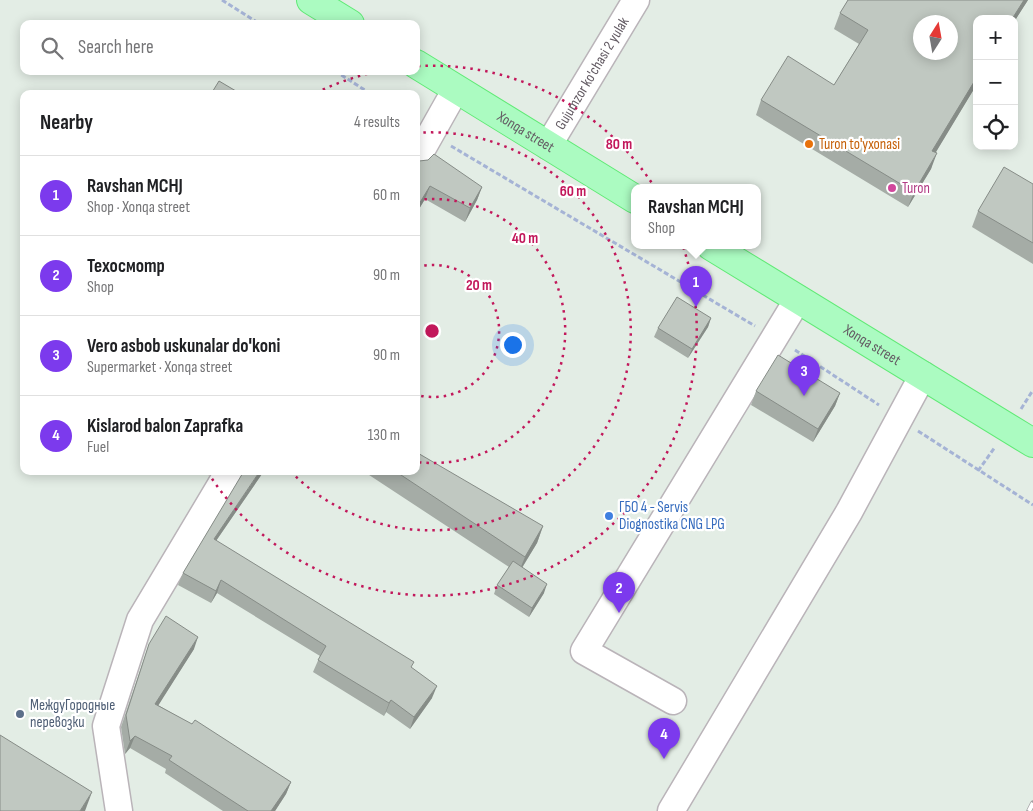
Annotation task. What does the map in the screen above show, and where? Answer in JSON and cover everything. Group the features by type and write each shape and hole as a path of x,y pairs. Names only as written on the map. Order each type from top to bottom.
{"main road":[{"path":"312,0 344,20"},
{"name":"Xonqa street","path":"420,66 631,197"},
{"name":"Xonqa street","path":"716,249 1033,443"}],"street":[{"name":"Gujumzor ko'chasi 2 yulak","path":"548,146 636,0"},
{"path":"420,154 456,89"},
{"path":"672,701 584,651 798,299"},
{"path":"671,811 849,512 923,375"},
{"path":"118,811 106,726 140,620 227,475"}],"path":[{"path":"222,0 254,20"},
{"path":"341,75 365,90"},
{"path":"432,134 774,337 1033,505"}],"building":[{"path":"848,0 1024,0 1015,15 973,15 973,84 932,151 937,153 914,192 761,100 788,56 834,85 868,30 840,13"},
{"path":"219,81 234,90 213,90"},
{"path":"434,154 482,187 470,208 430,186 420,202 420,161 428,160"},
{"path":"1004,167 1033,184 1033,243 978,211"},
{"path":"677,297 711,318 692,349 658,328"},
{"path":"778,355 840,393 818,429 756,391"},
{"path":"420,454 543,526 525,557 401,475 420,475"},
{"path":"242,475 257,475 214,539 414,662 411,667 437,686 414,717 391,700 389,703 318,660 326,646 221,580 216,591 183,573"},
{"path":"513,561 547,584 532,608 497,585"},
{"path":"166,616 198,637 155,704 192,724 195,720 291,782 271,811 248,811 169,760 172,756 135,736 130,741 126,715 149,644"},
{"path":"0,735 92,792 80,811 0,811"}],"railway":[{"path":"1029,811 1033,803"}],"place":[{"name":"Turon to'yxonasi","path":"809,144"},
{"name":"Turon","path":"892,188"},
{"name":"Ravshan MCHJ","path":"696,307"},
{"name":"Vero asbob uskunalar do'koni","path":"804,396"},
{"name":"ГБО 4 - Servis Diognostika CNG LPG","path":"609,516"},
{"name":"Техосмотр","path":"619,613"},
{"name":"МеждуГородные перевозки","path":"20,714"},
{"name":"Kislarod balon Zaprafka","path":"664,759"}]}
